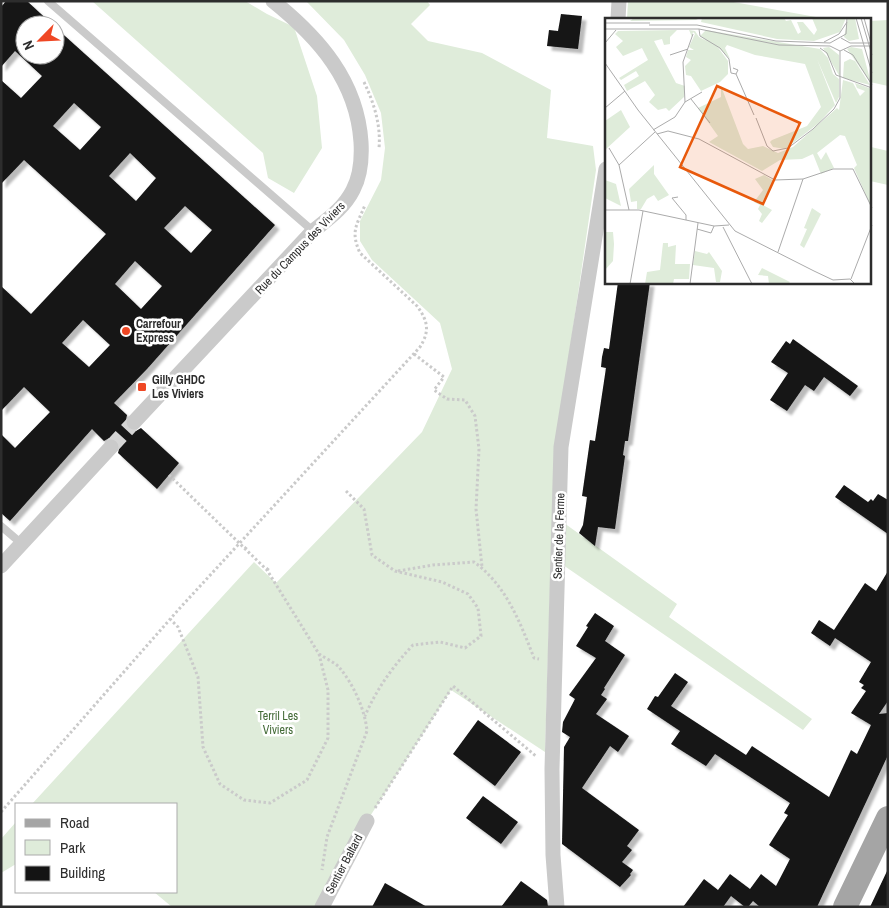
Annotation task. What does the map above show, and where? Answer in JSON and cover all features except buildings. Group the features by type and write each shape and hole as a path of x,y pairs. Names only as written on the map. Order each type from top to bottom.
{"main road":[{"path":"845,907 888,818"}],"street":[{"name":"Rue du Campus des Viviers","path":"134,422 314,231 339,209 352,192 358,176 362,158 360,126 352,95 338,69 312,37 273,1"},
{"path":"618,18 619,1"},
{"name":"Sentier de la Ferme","path":"557,907 553,855 552,769 561,447 605,175"},
{"path":"1,566 111,447"},
{"name":"Sentier Baltard","path":"322,907 367,821"}],"lane":[{"path":"48,1 314,231"},
{"path":"1,526 22,544"}],"path":[{"path":"1,812 238,543 414,354 426,338 427,327 424,316 417,306 360,253 354,233"},
{"path":"414,354 444,377 434,390 448,399 465,400 475,416 479,449 476,509 482,567"},
{"path":"169,475 267,570 319,654 328,690 328,738 307,780 270,803 244,800 220,784 203,747 198,677 190,652 178,627 170,619"},
{"path":"346,491 364,509 372,555 395,572 442,582 468,594 478,608 481,636 466,648 440,642 412,645 396,662 372,700 366,716"},
{"path":"245,549 248,546"},
{"path":"395,572 433,565 474,562 482,567 507,597 534,658 555,664"},
{"path":"267,570 270,566"},
{"path":"319,654 338,666 356,694 366,716 367,731 326,836 321,882 332,887"},
{"path":"367,821 453,686 552,769"}],"green space":[{"path":"92,1 245,1 294,27 317,96 322,148 294,193 268,178 263,153"},
{"name":"Terril Les Viviers","path":"306,1 427,1 430,5 411,24 428,41 482,53 551,90 547,138 593,146 596,170 554,459 545,752 451,690 367,821 319,907 172,907 155,893 178,893 178,803 33,803 254,562 276,583 422,432 452,369 440,323 372,260 360,241 360,221 381,180 385,148 381,113 365,75 344,40"},
{"path":"628,1 728,1 822,18 627,18"},
{"path":"888,20 888,86 872,82 872,21"},
{"path":"872,147 888,151 888,185 872,181"},
{"path":"564,523 677,604 669,617 812,719 803,730 563,565"},
{"path":"15,823 15,865 1,873 1,839"}],"tunnel":[{"path":"111,447 134,422"}],"place":[{"name":"Carrefour Express","path":"126,331"},
{"name":"Gilly GHDC Les Viviers","path":"142,387"}]}
